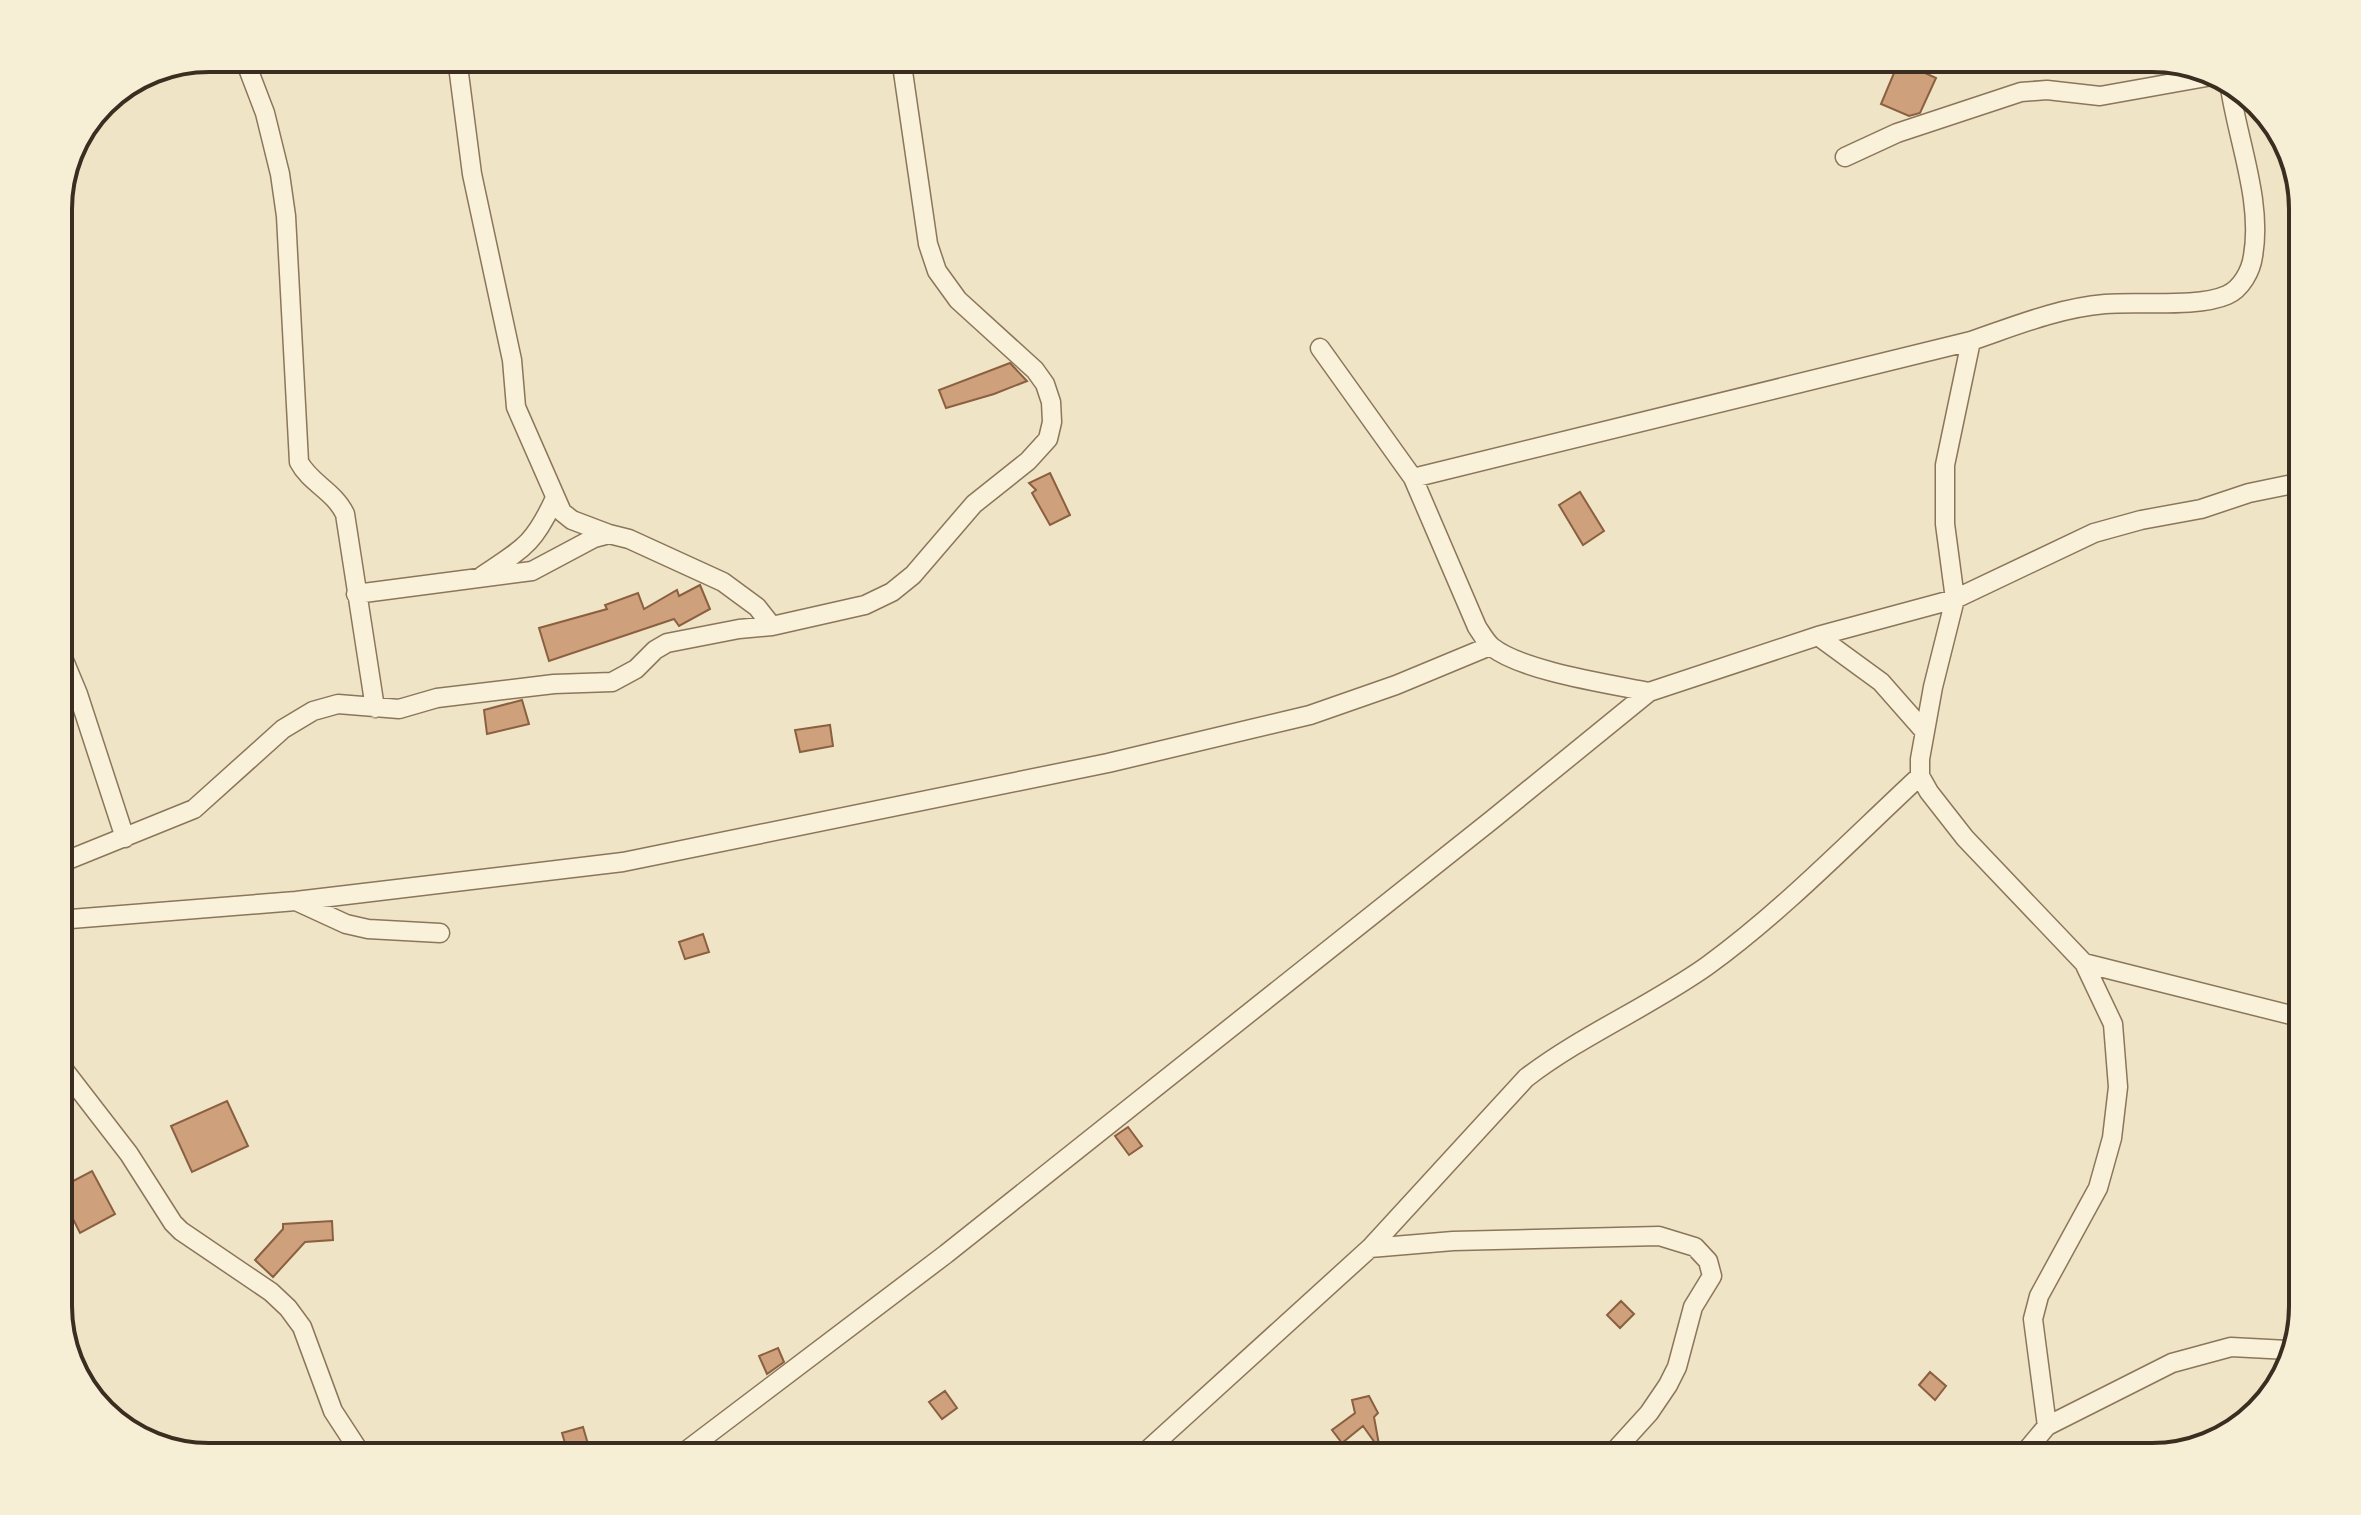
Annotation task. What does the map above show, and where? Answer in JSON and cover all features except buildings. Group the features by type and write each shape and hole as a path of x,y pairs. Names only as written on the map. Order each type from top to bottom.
{"street":[{"path":"249,72 265,113 280,174 286,216 299,462 304,472 338,499 345,514 375,708"},
{"path":"459,72 472,174 512,360 516,407 562,512 572,520 629,539 723,582 757,607 772,626"},
{"path":"72,859 194,809 283,729 313,711 338,704 399,709 452,696 554,684 612,682 636,669 667,643 772,626 865,605 892,592 913,575 974,504 1028,461 1048,439 1052,422 1051,402 1045,384 1035,370 958,300 937,271 928,244 903,72"},
{"path":"1845,157 1897,133 2021,92 2047,90 2100,96 2196,79"},
{"path":"1413,478 1971,341 2043,314 2104,304 2208,300 2229,294 2245,279 2253,257 2253,203 2232,99"},
{"path":"1971,341 1945,465 1945,524 1955,599 1925,732 1920,776 1965,838 2084,963 2113,1024 2118,1087 2112,1138 2098,1188 2044,1286 2033,1319 2047,1426"},
{"path":"1320,348 1413,478 1477,627 1490,646 1510,657 1580,678 1649,692"},
{"path":"696,1443 946,1254 1649,692 1818,636 1955,599 2094,533 2289,485"},
{"path":"478,579 526,547 541,529 555,498"},
{"path":"356,594 532,571 594,538 609,534"},
{"path":"1818,636 1881,682 1925,732"},
{"path":"72,919 296,901 623,862 1108,763 1310,715 1396,685 1490,646"},
{"path":"72,680 125,838"},
{"path":"1155,1443 1370,1248 1526,1078 1551,1058 1705,968 1753,929 1920,776"},
{"path":"296,901 346,924 368,929 440,933"},
{"path":"2084,963 2289,1014"},
{"path":"72,1080 129,1154 173,1223 271,1292 288,1308 302,1327 333,1411 354,1443"},
{"path":"1370,1248 1453,1241 1659,1236 1674,1238 1695,1247 1708,1261 1712,1276 1693,1307 1677,1367 1649,1413 1622,1443"},
{"path":"2033,1443 2047,1426 2172,1363 2231,1347 2281,1350"}]}
